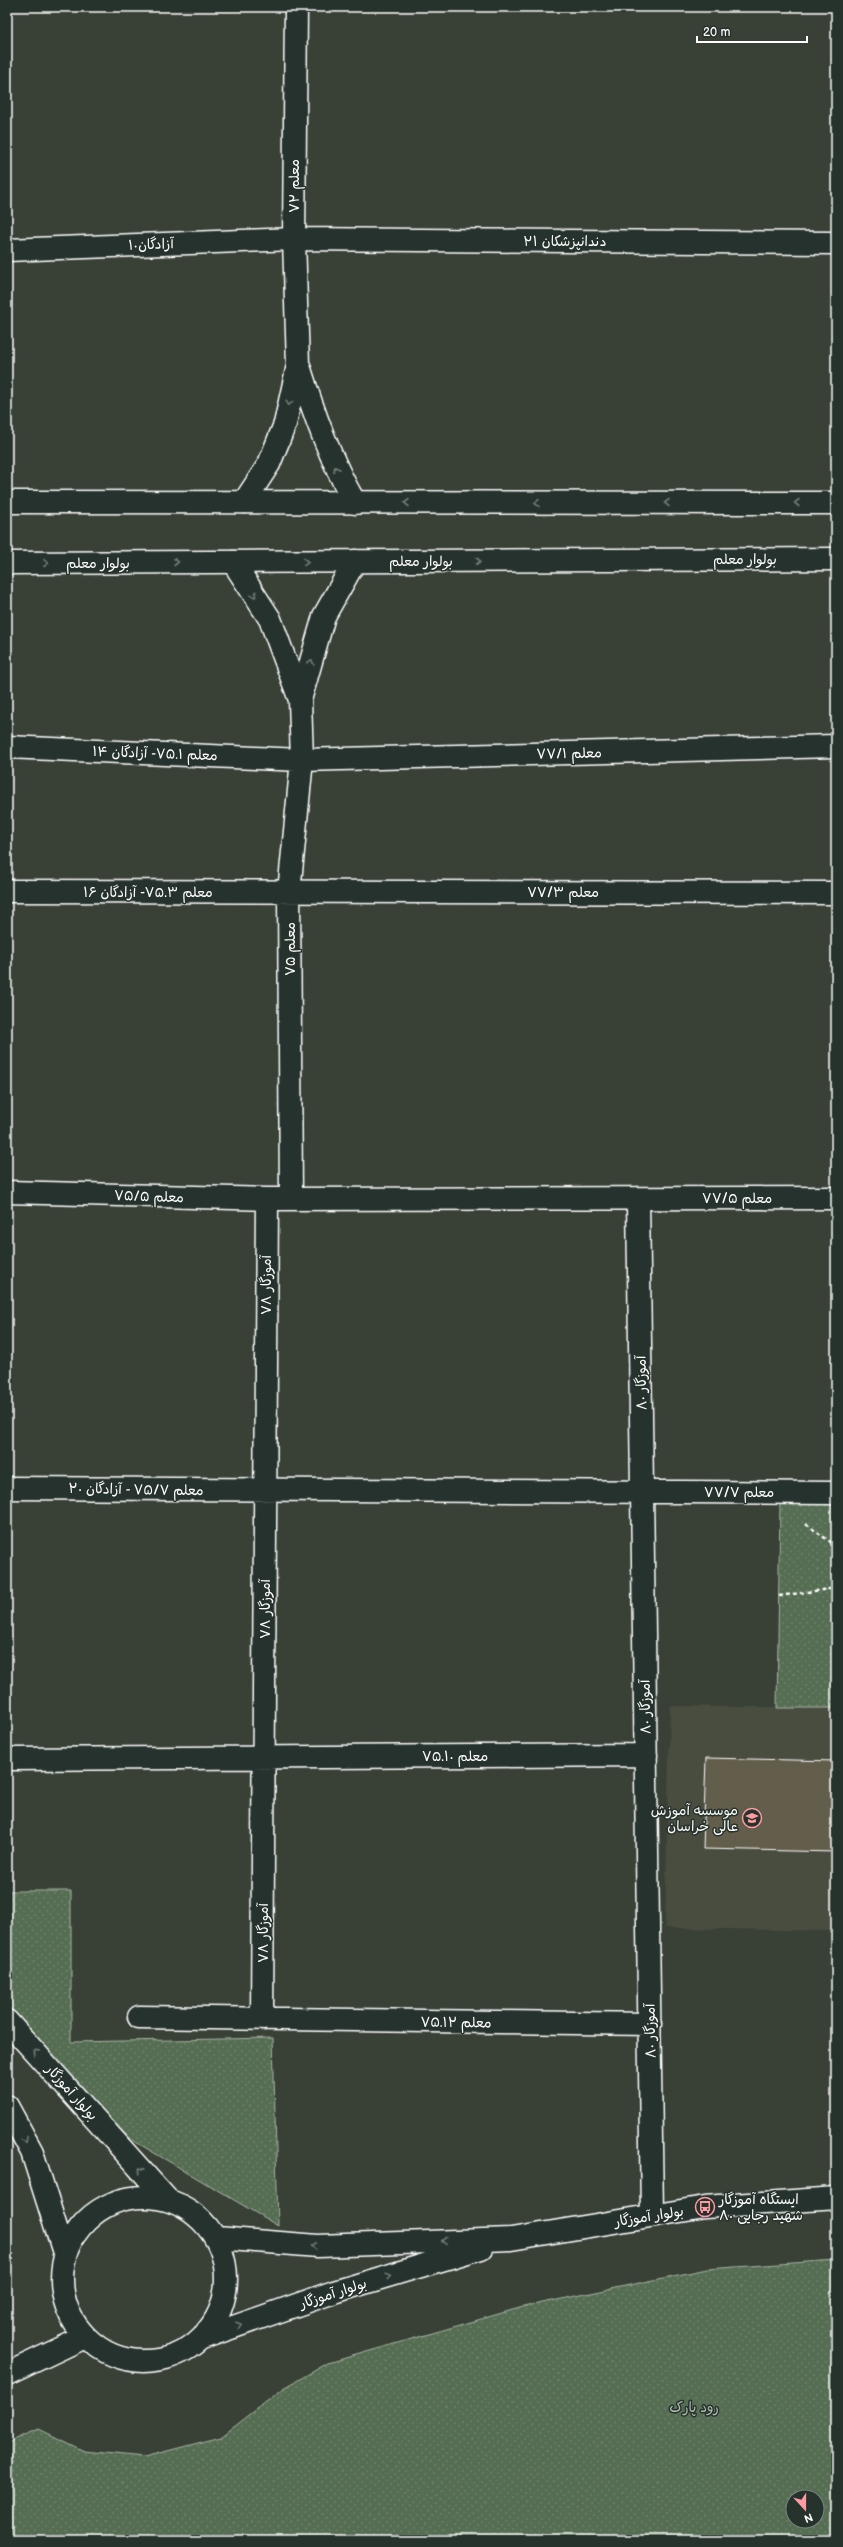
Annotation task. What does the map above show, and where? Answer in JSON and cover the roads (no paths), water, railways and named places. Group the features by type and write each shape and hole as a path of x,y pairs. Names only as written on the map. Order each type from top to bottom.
{"street":[{"name":"معلم ۷۲","path":"296,7 294,239 298,365"},
{"name":"دندانپزشکان ۲۱","path":"294,239 836,243"},
{"name":"آزادگان۱۰","path":"7,250 294,239"},
{"path":"244,502 269,464 284,424 298,365"},
{"path":"298,365 316,422 337,470 355,503"},
{"path":"7,502 836,503"},
{"name":"بولوار معلم","path":"7,563 836,559"},
{"path":"300,700 324,616 355,561"},
{"path":"233,562 270,619 300,700"},
{"name":"معلم ۷۵","path":"291,1199 289,892 302,760 300,700"},
{"name":"معلم ۷۷/۱","path":"302,760 836,746"},
{"name":"معلم ۷۵.۱- آزادگان ۱۴","path":"7,747 302,760"},
{"name":"معلم ۷۵.۳- آزادگان ۱۶","path":"7,892 289,892"},
{"name":"معلم ۷۷/۳","path":"289,892 836,893"},
{"name":"معلم ۷۵/۵","path":"7,1192 291,1199"},
{"name":"آموزگار ۸۰","path":"638,1198 652,2215"},
{"name":"معلم ۷۷/۵","path":"291,1199 836,1198"},
{"name":"آموزگار ۷۸","path":"262,2019 267,1199"},
{"name":"معلم ۷۵/۷ - آزادگان ۲۰","path":"7,1488 642,1492"},
{"name":"معلم ۷۷/۷","path":"642,1492 836,1493"},
{"name":"معلم ۷۵.۱۰","path":"7,1759 646,1755"},
{"name":"معلم ۷۵.۱۲","path":"139,2018 650,2024"},
{"name":"بولوار آموزگار","path":"7,2021 167,2199"},
{"path":"7,2106 32,2152 64,2256"},
{"path":"146,2196 167,2199 187,2208 204,2221 217,2238 225,2258 227,2280 224,2301 216,2321 202,2338 185,2351 165,2359 143,2362 122,2359 102,2350 85,2337 72,2319 64,2299 62,2278 64,2256 73,2237 82,2225 104,2206 124,2199 146,2196"},
{"name":"بولوار آموزگار","path":"217,2238 318,2246 511,2238 705,2206 836,2198"},
{"name":"بولوار آموزگار","path":"202,2338 334,2292 511,2238"},
{"path":"7,2374 85,2337"}],"place":[{"name":"موسسه آموزش عالی خراسان","path":"752,1818"},
{"name":"ایستگاه آموزگار شهید رجایی ۸۰","path":"705,2207"}],"park label":[{"name":"رود پارک","path":"694,2407"}]}
